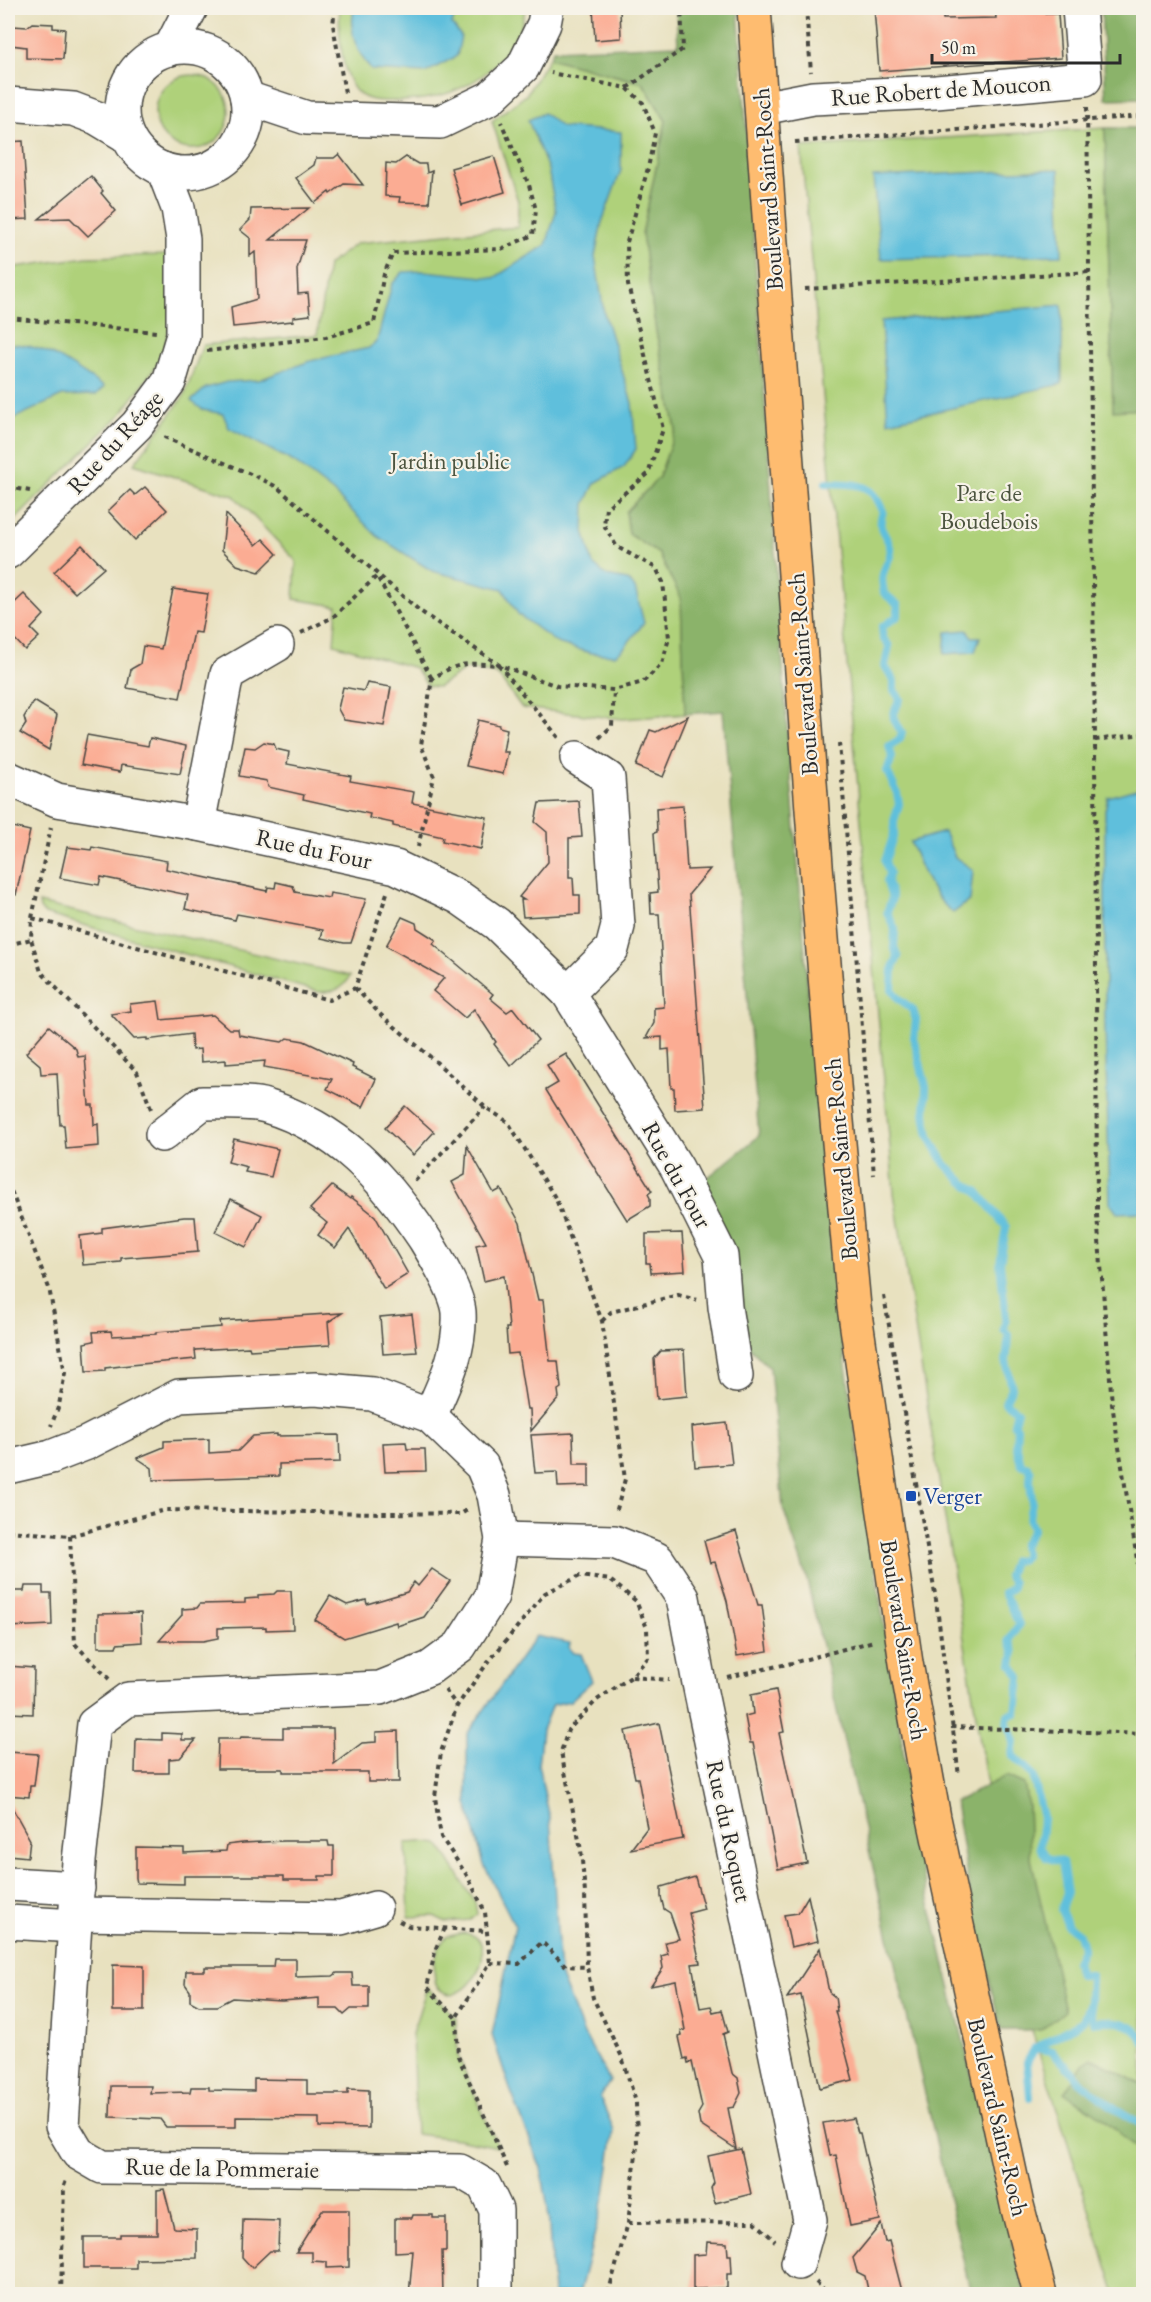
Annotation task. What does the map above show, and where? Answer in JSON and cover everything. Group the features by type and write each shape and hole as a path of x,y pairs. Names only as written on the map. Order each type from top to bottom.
{"main road":[{"name":"Boulevard Saint-Roch","path":"754,8 817,876 854,1307 906,1663 934,1818 1017,2205 1040,2295"}],"street":[{"path":"170,49 191,8"},
{"path":"199,8 204,50"},
{"path":"247,98 307,118 440,122 490,98 523,67 544,24 547,8"},
{"name":"Rue Robert de Moucon","path":"762,108 813,99 936,92 1085,79 1079,8"},
{"path":"8,104 74,109 97,118 127,136 142,156 164,170 182,173 201,171 217,164 231,153 241,138 247,118 247,98 241,82 232,68 219,57 204,50 187,47 170,49 152,56 137,69 127,85 122,102 127,136"},
{"path":"74,109 98,101 127,85"},
{"path":"241,138 307,118"},
{"path":"164,170 178,208 183,239"},
{"path":"183,239 201,171"},
{"name":"Rue du Réage","path":"8,552 136,425 169,382 183,335 183,239"},
{"path":"198,824 227,674 276,645"},
{"path":"568,993 612,949 618,926 608,778 577,758"},
{"name":"Rue du Four","path":"8,778 57,800 198,824 404,871 460,898 497,924 568,993 677,1168 721,1256 725,1307 736,1376"},
{"path":"162,1134 202,1102 264,1105 309,1123 348,1148 398,1199 442,1266 459,1310 454,1360 430,1416"},
{"path":"8,1467 51,1457 87,1443 179,1396 315,1389 372,1394 430,1416 482,1466 494,1495 502,1539 492,1596 460,1646 430,1668 380,1688 128,1699"},
{"name":"Rue du Roquet","path":"502,1539 614,1542 657,1559 683,1598 810,2220 798,2264"},
{"name":"Rue de la Pommeraie","path":"128,1699 94,1725 76,1909 62,2126 78,2152 102,2167 460,2171 484,2185 496,2210 496,2295"},
{"path":"8,1884 76,1909"},
{"path":"8,1922 76,1909 341,1918 375,1908"}],"path":[{"path":"335,8 333,25 349,119"},
{"path":"627,88 683,49 681,8"},
{"path":"136,425 277,487 420,611 499,665 557,686 614,690 643,682 650,676 662,664 669,638 663,582 656,568 617,547 604,525 606,508 648,474 663,429 628,285 627,242 648,168 655,133 643,103 627,88 523,67"},
{"path":"1085,79 1088,120 1095,740 1097,1215 1112,1404 1143,1603"},
{"path":"8,318 183,335 196,339 204,351 326,336 374,323 384,274 393,253 501,249 532,235 536,210 529,185 490,98"},
{"path":"796,153 795,142 1143,116"},
{"path":"805,289 1090,272"},
{"path":"805,278 806,300"},
{"path":"276,645 333,617 377,576"},
{"path":"32,918 329,1000 355,988 404,871 434,777 421,746 432,679 377,576"},
{"path":"432,679 447,669 464,663 499,665 539,716 577,758 612,726 614,690"},
{"path":"1095,740 1143,734"},
{"path":"838,741 874,1178"},
{"path":"57,800 32,918 31,939 41,972 136,1072 162,1134"},
{"path":"8,945 31,939"},
{"path":"355,988 381,1016 485,1107 508,1122 556,1199 602,1321 625,1479 616,1514 610,1580"},
{"path":"398,1199 485,1107"},
{"path":"8,1183 48,1288 65,1372 59,1405 46,1437 51,1457"},
{"path":"882,1284 936,1600 959,1776"},
{"path":"602,1321 612,1312 678,1295 725,1307"},
{"path":"8,1532 70,1536 165,1510 460,1514 494,1495"},
{"path":"70,1536 75,1644 128,1699"},
{"path":"510,2174 458,2056 456,2018 490,1963 485,1912 468,1877 441,1838 435,1797 441,1752 457,1706 486,1665 546,1593 580,1576 610,1580 636,1601 647,1628 648,1658 631,1677 597,1700 568,1730 561,1752 581,1850 587,1967 593,1998 622,2057 636,2102 637,2146 628,2223 608,2295"},
{"path":"925,1602 936,1600"},
{"path":"631,1677 699,1683 792,1663 876,1641"},
{"path":"951,1727 1143,1734"},
{"path":"375,1908 409,1926 486,1931"},
{"path":"445,1928 436,1948 427,1987 456,2018"},
{"path":"490,1963 519,1964 542,1942 566,1966 587,1967"},
{"path":"62,2295 64,2186 78,2152"},
{"path":"628,2223 755,2222 798,2264"}],"green space":[{"path":"340,8 526,8 519,31 508,50 482,76 467,85 433,97 391,101 365,98 352,85 347,75 342,52"},
{"path":"676,8 738,8 788,741 808,993 837,1305 921,1867 1025,2294 971,2294 806,1576 783,1508 770,1368 742,1340 702,1182 759,1136 723,711 685,714 681,598 659,554 629,534 626,512 659,477 676,429 656,331 642,234 666,121 643,83 549,58 553,50 678,45"},
{"path":"1101,8 1143,8 1143,98 1106,99"},
{"name":"Jardin public","path":"549,58 643,83 666,121 642,234 656,331 676,429 659,477 626,512 629,534 659,554 681,598 685,714 623,719 522,708 497,674 466,669 438,687 428,686 415,668 334,644 337,606 294,599 296,561 234,496 134,464 184,396 203,345 317,335 328,265 357,243 518,227 518,201 492,121 526,95"},
{"path":"192,75 213,81 223,91 229,112 223,133 213,143 192,149 171,143 161,133 155,112 161,91 171,81"},
{"name":"Parc de Boudebois","path":"1105,128 1113,410 1144,409 1143,2294 1116,2294 1019,1990 894,1193 801,147"},
{"path":"1105,128 1143,128 1143,409 1113,411"},
{"path":"169,255 174,306 162,358 121,414 8,527 8,268 87,257"},
{"path":"39,903 350,976 348,981 338,989 319,992 45,914 40,909"},
{"path":"1006,1776 1024,1784 1028,1805 1030,1854 1065,2011 1041,2030 1001,2030 972,1906 955,1802"},
{"path":"406,1843 439,1844 475,1902 477,1914 470,1920 446,1922 434,1916 409,1917"},
{"path":"463,1933 476,1938 482,1947 482,1960 477,1974 469,1985 458,1992 447,1993 436,1985 434,1973 437,1954 446,1937"},
{"path":"427,1987 456,2018 458,2056 498,2147 416,2134 412,2034"},
{"path":"1092,2058 1143,2085 1143,2149 1134,2146 1104,2119 1065,2093 1083,2064"}],"water":[{"path":"354,8 457,8 452,24 461,36 457,56 425,73 371,70 361,55 353,34"},
{"path":"544,113 561,127 621,132 621,170 602,222 595,256 604,313 632,403 636,449 624,467 595,483 585,504 584,531 593,564 607,576 627,580 635,588 644,623 623,649 615,655 591,653 557,643 518,614 503,589 432,571 377,536 333,492 294,462 229,428 223,414 203,410 191,401 206,388 227,382 259,380 310,361 369,348 377,341 392,284 403,272 424,271 494,278 546,245 556,212 548,169 528,120"},
{"path":"1059,169 1062,255 881,259 873,177"},
{"path":"1062,305 1062,384 888,422 881,321"},
{"path":"8,344 22,345 47,352 70,364 104,387 96,395 62,396 8,421"},
{"path":"967,630 972,637 980,637 975,652 944,654 946,632"},
{"path":"1143,787 1143,1212 1117,1213 1110,1203 1105,1027 1105,810 1108,797"},
{"path":"944,832 955,857 973,870 970,900 953,913 933,889 910,842"},
{"path":"536,1636 570,1643 569,1648 573,1653 581,1654 592,1681 570,1701 552,1705 542,1730 538,1765 550,1818 560,1974 584,2034 610,2081 600,2097 614,2130 605,2194 579,2294 553,2294 548,2209 541,2168 492,2035 515,1926 484,1865 467,1803 467,1734"}],"building":[{"path":"593,8 620,8 621,38 595,40"},
{"path":"874,8 942,8 943,19 996,18 995,8 1045,8 1045,14 1058,14 1061,58 879,71"},
{"path":"32,23 53,24 53,28 65,29 63,59 26,58 26,47 11,45 13,26 27,27"},
{"path":"23,141 28,219 8,220 8,142"},
{"path":"339,154 363,185 344,184 315,203 296,178 314,165 316,158 334,158"},
{"path":"494,156 505,192 462,205 451,168"},
{"path":"406,157 418,164 426,164 427,173 432,171 429,203 399,202 400,197 385,196 386,163 396,164"},
{"path":"91,176 116,211 88,236 70,218 39,219"},
{"path":"309,208 270,240 306,240 297,269 298,294 308,293 310,315 293,317 293,321 233,327 231,307 257,299 255,252 250,256 250,238 240,230 250,220 251,209"},
{"path":"145,487 167,510 135,540 108,511 130,490 135,495"},
{"path":"226,514 256,545 263,539 277,554 259,572 237,565 222,550"},
{"path":"82,545 104,568 75,593 54,572"},
{"path":"173,589 208,594 201,633 194,632 180,698 127,688 131,669 140,664 143,646 161,649"},
{"path":"24,594 44,615 31,629 39,637 25,650 8,632 8,609"},
{"path":"367,683 391,687 384,726 344,720 338,709 343,687 364,691"},
{"path":"34,701 57,715 49,750 20,733 26,724 24,717"},
{"path":"688,716 663,777 636,766 650,730 656,732"},
{"path":"478,720 507,729 503,752 508,752 503,774 466,766"},
{"path":"87,735 148,746 150,738 186,746 180,774 121,765 120,772 81,765"},
{"path":"264,742 274,744 276,749 289,752 287,764 351,776 350,781 414,792 412,803 487,817 481,849 442,841 443,837 393,826 393,823 369,818 370,814 303,799 304,795 268,787 267,781 239,776 245,747 255,748"},
{"path":"579,801 582,837 569,838 569,877 573,877 574,895 580,895 580,914 523,917 521,900 524,900 519,897 548,862 547,832 535,822 539,803"},
{"path":"683,806 687,870 710,869 689,894 705,1108 675,1110 674,1088 671,1088 669,1049 662,1050 662,1037 646,1038 654,1023 654,1008 664,1007 659,914 651,914 650,893 658,892 654,833 657,832 656,808"},
{"path":"8,826 30,831 16,895 8,894"},
{"path":"67,847 91,850 92,847 167,861 166,869 267,891 268,887 275,888 276,882 293,886 295,892 329,898 330,893 366,899 351,943 344,943 321,938 323,930 237,914 235,920 185,909 188,895 101,877 99,885 60,878"},
{"path":"402,917 416,923 417,928 436,940 433,944 493,994 490,998 507,1012 513,1008 538,1040 511,1066 494,1044 496,1042 474,1009 465,1018 433,991 444,978 386,946"},
{"path":"158,1001 161,1020 213,1015 229,1029 238,1029 239,1035 282,1042 287,1038 304,1041 353,1064 352,1067 376,1079 363,1107 327,1089 332,1079 264,1067 265,1061 226,1064 226,1060 201,1062 200,1049 192,1050 191,1034 147,1040 147,1038 134,1039 111,1014 131,1011 130,1004"},
{"path":"49,1026 76,1049 78,1057 85,1056 89,1105 93,1105 94,1125 98,1124 99,1146 66,1149 64,1125 60,1125 57,1073 41,1074 40,1065 26,1053"},
{"path":"566,1054 652,1191 648,1194 650,1206 627,1220 546,1090 558,1083 547,1065"},
{"path":"405,1106 434,1132 413,1155 385,1128"},
{"path":"234,1139 278,1149 271,1177 245,1172 247,1167 228,1162"},
{"path":"467,1146 494,1193 501,1189 520,1223 538,1300 543,1300 550,1361 558,1361 561,1388 558,1390 559,1398 531,1431 530,1409 527,1409 518,1353 508,1354 506,1328 509,1328 504,1276 484,1281 476,1245 486,1243 452,1182 465,1175"},
{"path":"332,1186 350,1199 351,1197 375,1216 408,1274 384,1289 349,1229 335,1248 318,1235 327,1223 310,1209"},
{"path":"231,1199 262,1215 246,1247 215,1232"},
{"path":"195,1217 198,1252 121,1258 121,1262 83,1265 80,1236 102,1233 102,1228"},
{"path":"682,1233 685,1271 651,1273 650,1263 646,1263 646,1234"},
{"path":"342,1313 328,1322 330,1345 250,1350 249,1347 195,1350 196,1359 86,1372 84,1343 94,1341 93,1332 111,1331 112,1336 156,1334 156,1332 221,1327 220,1321"},
{"path":"412,1314 417,1352 383,1354 380,1317"},
{"path":"684,1350 687,1396 657,1399 654,1359 661,1351"},
{"path":"727,1423 732,1464 695,1467 692,1427"},
{"path":"573,1433 574,1464 589,1464 589,1486 558,1487 557,1472 535,1473 531,1435"},
{"path":"277,1434 277,1436 339,1435 340,1462 279,1464 279,1476 153,1480 152,1468 137,1458 164,1447 164,1441 209,1439 209,1453 238,1451 253,1436"},
{"path":"406,1442 407,1449 425,1449 426,1471 385,1472 383,1443"},
{"path":"736,1531 758,1605 762,1605 768,1651 737,1656 727,1601 715,1562 710,1563 704,1541"},
{"path":"432,1569 450,1581 424,1617 397,1626 396,1622 344,1638 315,1620 330,1596 347,1605 366,1600 367,1604 407,1592 414,1582 418,1586"},
{"path":"25,1586 43,1586 43,1593 51,1593 52,1625 8,1627 8,1595 13,1594 13,1591 24,1591"},
{"path":"277,1591 291,1591 293,1629 218,1628 218,1638 203,1641 159,1641 182,1615 182,1609 197,1608 200,1604 245,1603 245,1599 274,1594"},
{"path":"141,1613 142,1642 117,1644 116,1647 98,1647 98,1614"},
{"path":"8,1666 34,1668 33,1714 8,1713"},
{"path":"776,1690 784,1732 779,1733 807,1863 778,1869 753,1743 750,1743 745,1716 753,1714 751,1695"},
{"path":"659,1723 683,1839 631,1849 647,1828 638,1778 635,1778 625,1731"},
{"path":"283,1728 333,1728 334,1764 362,1743 376,1742 376,1732 398,1731 399,1782 368,1782 368,1772 217,1769 218,1739 283,1738"},
{"path":"162,1733 182,1734 182,1740 196,1740 180,1758 169,1759 169,1773 135,1773 136,1739 162,1740"},
{"path":"8,1752 38,1754 34,1786 30,1786 29,1797 8,1795"},
{"path":"8,1800 30,1840 28,1857 8,1855"},
{"path":"328,1841 329,1846 334,1846 334,1876 319,1876 319,1880 284,1880 284,1876 184,1876 184,1884 137,1883 136,1847 184,1848 184,1853 226,1851 227,1845"},
{"path":"695,1877 704,1909 689,1913 700,1963 692,1964 700,2008 711,2006 713,2012 722,2010 728,2032 723,2034 732,2073 738,2078 741,2093 734,2107 728,2108 736,2149 700,2125 698,2114 702,2107 692,2062 688,2063 687,2058 684,2059 679,2037 682,2036 681,2031 685,2030 676,1981 651,1986 663,1968 661,1956 668,1954 665,1942 679,1939 670,1913 664,1909 661,1887"},
{"path":"808,1896 818,1941 791,1947 784,1915 798,1913"},
{"path":"820,1948 829,1992 835,1997 837,2011 835,2011 853,2080 820,2088 801,1995 787,1998"},
{"path":"274,1959 296,1959 296,1977 352,1973 353,1986 369,1986 369,2009 351,2009 344,2015 338,2009 319,2009 319,1998 282,2001 232,1998 217,2006 199,2006 190,2001 190,1991 185,1984 186,1971 205,1971 205,1967 273,1967"},
{"path":"113,1965 144,1966 144,2011 113,2011"},
{"path":"254,2079 307,2080 307,2094 348,2094 348,2089 369,2090 369,2128 319,2127 319,2118 236,2117 236,2127 166,2127 160,2119 110,2117 111,2086 151,2086 150,2093 190,2092 191,2087 209,2087 209,2090 254,2091"},
{"path":"854,2118 858,2133 860,2133 880,2220 850,2226 836,2155 830,2156 823,2123"},
{"path":"741,2149 751,2194 715,2203 711,2188 714,2183 708,2156"},
{"path":"164,2189 174,2228 197,2229 197,2258 136,2259 136,2268 84,2268 84,2237 157,2234 157,2190"},
{"path":"322,2210 349,2210 349,2267 327,2268 327,2262 312,2261 312,2252 296,2252"},
{"path":"413,2215 433,2215 433,2218 446,2218 446,2251 442,2251 443,2295 409,2295 413,2251 395,2252 395,2218 412,2218"},
{"path":"243,2220 279,2221 278,2251 270,2251 252,2268 242,2257"},
{"path":"881,2224 885,2242 889,2241 903,2295 876,2295 868,2290 865,2276 857,2272 853,2258"},
{"path":"707,2242 727,2243 728,2255 731,2255 732,2274 727,2274 727,2288 693,2289 693,2255 706,2254"}],"waterway":[{"path":"826,483 861,486 873,494 883,511 881,527 891,551 882,576 882,583 884,593 898,605 898,616 882,627 883,638 889,646 885,666 894,681 894,690 900,699 894,712 894,719 902,732 900,739 889,746 892,757 887,771 897,793 899,804 894,821 894,834 885,861 889,873 887,882 892,898 887,912 895,929 894,947 898,957 893,967 892,989 897,997 913,1010 916,1020 914,1038 926,1087 925,1114 929,1136 945,1164 963,1182 977,1191 1006,1227 1000,1263 1006,1318 1004,1330 1009,1335 1006,1361 1012,1388 1005,1402 1017,1411 1014,1423 1017,1428 1016,1444 1021,1464 1028,1467 1031,1472 1032,1501 1029,1517 1033,1529 1023,1546 1025,1556 1013,1561 1008,1576 1013,1582 1012,1588 1004,1593 1019,1624 1009,1640 1014,1652 1012,1665 1020,1677 1016,1713 1008,1715 1007,1724 1014,1741 1012,1755 1033,1775 1043,1818 1040,1847 1047,1858 1062,1862 1067,1892 1061,1910 1068,1926 1079,1934 1083,1948 1076,1962 1080,1975 1091,1975 1090,2002 1083,2021 1035,2048 1027,2062 1030,2097"},
{"path":"1090,2005 1093,2022 1123,2023 1135,2030 1144,2042"},
{"path":"1035,2048 1052,2051 1085,2086 1144,2126"}],"place":[{"name":"Verger","path":"911,1496"}]}
